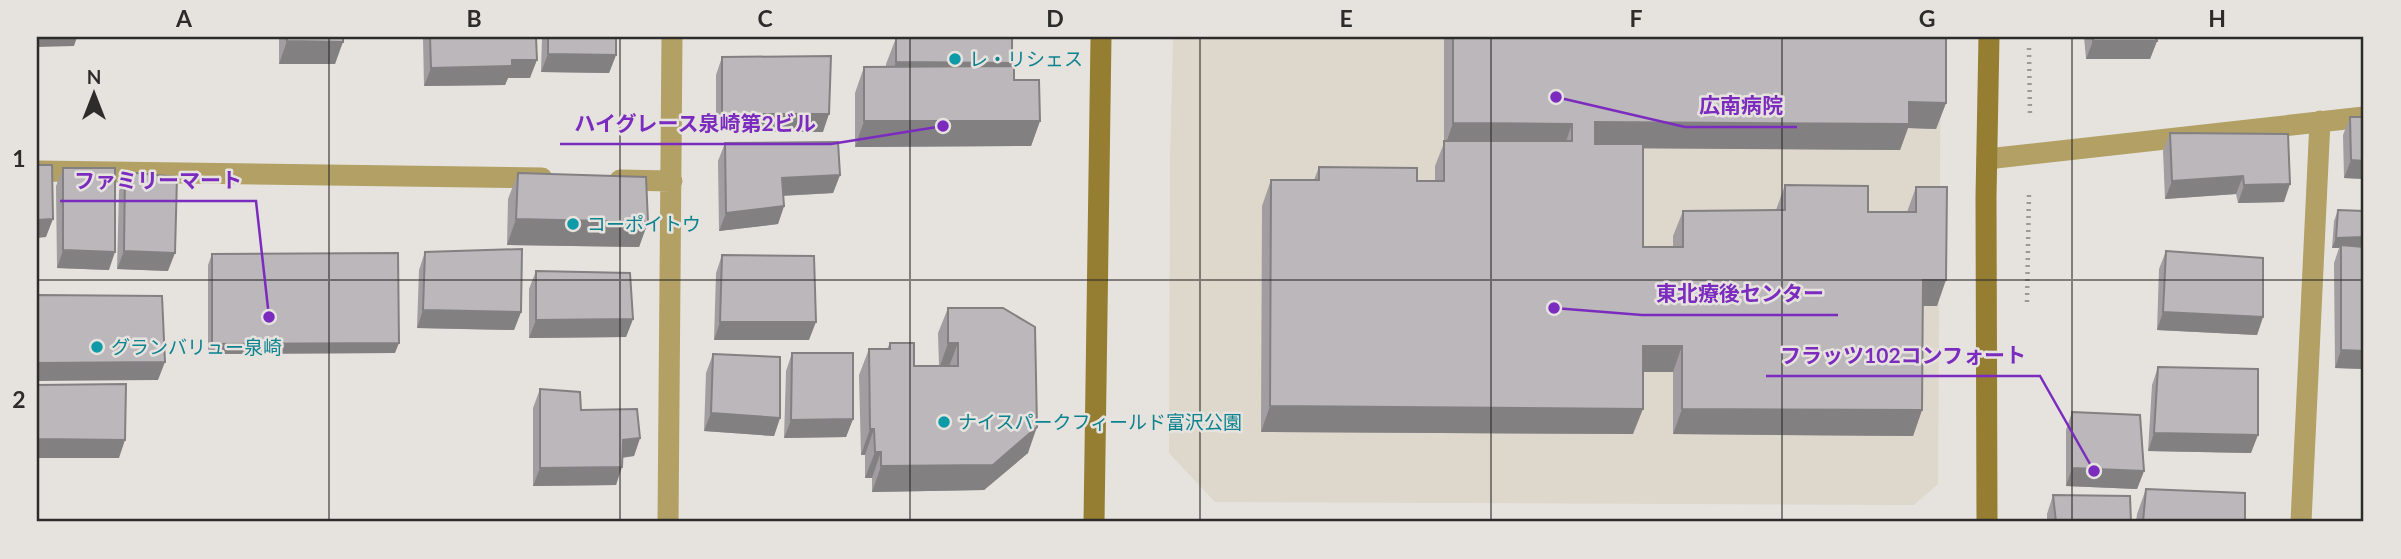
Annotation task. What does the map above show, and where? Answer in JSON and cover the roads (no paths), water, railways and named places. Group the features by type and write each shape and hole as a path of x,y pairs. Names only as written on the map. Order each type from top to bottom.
{"street":[{"path":"668,522 673,37"},
{"path":"1094,522 1101,37"},
{"path":"1987,522 1989,37"},
{"path":"1987,159 2364,117"},
{"path":"2301,522 2320,121"},
{"path":"37,171 562,179"},
{"path":"603,179 672,181"}],"place":[{"name":"レ・リシェス","path":"955,59"},
{"name":"広南病院","path":"1556,97"},
{"name":"ハイグレース泉崎第2ビル","path":"943,126"},
{"name":"コーポイトウ","path":"573,224"},
{"name":"東北療後センター","path":"1554,308"},
{"name":"ファミリーマート","path":"269,317"},
{"name":"グランバリュー泉崎","path":"97,347"},
{"name":"ナイスパークフィールド富沢公園","path":"944,422"},
{"name":"フラッツ102コンフォート","path":"2094,471"}]}
